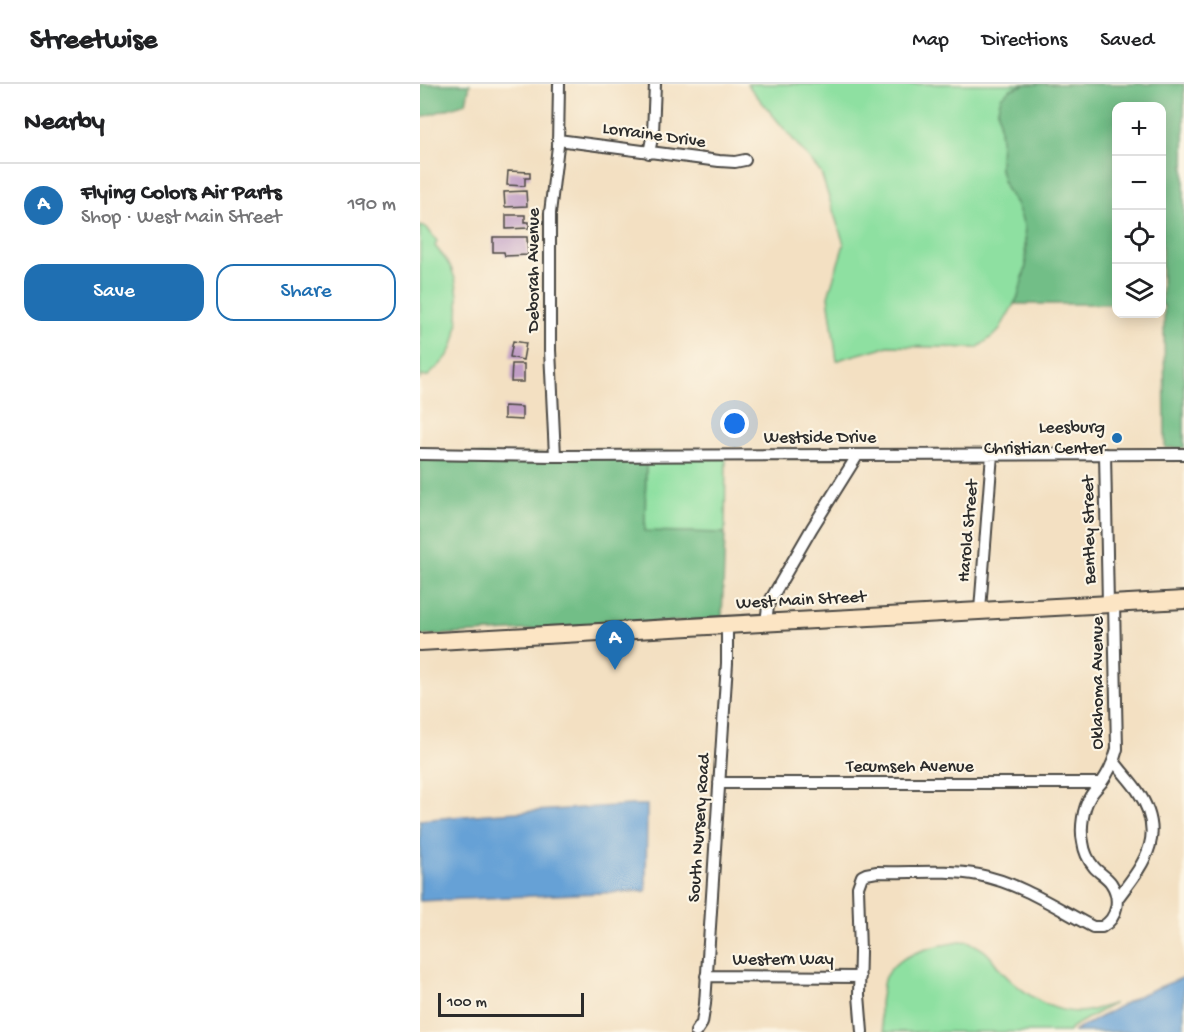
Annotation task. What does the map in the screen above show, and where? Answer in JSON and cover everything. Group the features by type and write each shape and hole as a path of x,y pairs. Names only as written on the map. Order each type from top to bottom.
{"main road":[{"name":"West Main Street","path":"420,642 1184,600"}],"street":[{"name":"Deborah Avenue","path":"555,456 550,350 550,213 558,140 559,84"},
{"path":"649,153 653,133 655,84"},
{"name":"Lorraine Drive","path":"558,140 718,161 745,160"},
{"name":"Westside Drive","path":"420,454 555,456 1184,454"},
{"name":"Harold Street","path":"980,610 992,454"},
{"name":"Bentley Street","path":"1105,454 1111,604"},
{"path":"766,623 771,599 857,456"},
{"name":"Oklahoma Avenue","path":"1111,604 1117,749 1114,761"},
{"name":"South Nursery Road","path":"696,1032 704,1016 727,663 727,624"},
{"path":"862,1032 859,995 858,887 862,876 877,872 979,875 1017,887 1093,927 1102,927 1113,919 1117,899 1110,882 1094,867 1089,858 1082,838 1082,827 1089,797 1101,783 1114,761 1137,790 1150,816 1152,826 1150,846 1117,899"},
{"name":"Tecumseh Avenue","path":"719,783 1101,783"},
{"name":"Western Way","path":"706,976 860,977"}],"green space":[{"path":"420,84 470,84 466,103 420,118"},
{"path":"747,84 1027,84 1011,89 998,109 1001,138 1000,169 1005,188 1016,203 1024,225 1026,266 1018,297 998,332 977,348 888,346 837,361 828,296 844,244 821,173"},
{"path":"1027,84 1184,84 1184,448 1165,448 1166,102 1112,102 1112,304 1014,304 1026,266 1026,244 1024,225 1016,203 1005,188 1000,169 1001,138 998,109 1001,97 1011,89"},
{"path":"420,226 427,228 437,241 435,246 452,269 456,281 458,313 456,334 448,355 428,376 422,376 420,379"},
{"path":"726,451 725,533 645,532 646,452"},
{"path":"646,452 645,531 725,533 722,619 420,636 420,456"},
{"path":"968,941 986,952 1018,987 1047,1005 1079,1012 1115,1003 1072,1027 1069,1032 885,1032 880,1001 884,979 891,968 922,950"}],"water":[{"path":"647,805 646,891 420,901 420,820"},
{"path":"1184,977 1184,1032 1073,1032 1140,995"}],"building":[{"path":"508,171 530,172 530,178 525,178 525,186 507,185"},
{"path":"526,191 527,206 505,207 504,192"},
{"path":"506,215 525,215 525,222 529,222 529,228 506,229"},
{"path":"493,237 527,237 528,255 505,256 504,252 493,252"},
{"path":"513,341 526,343 523,360 510,357"},
{"path":"512,364 524,364 524,382 511,382"},
{"path":"504,406 522,407 522,420 504,419"}],"place":[{"name":"Leesburg Christian Center","path":"1117,438"},
{"name":"Flying Colors Air Parts","path":"615,670"}]}
